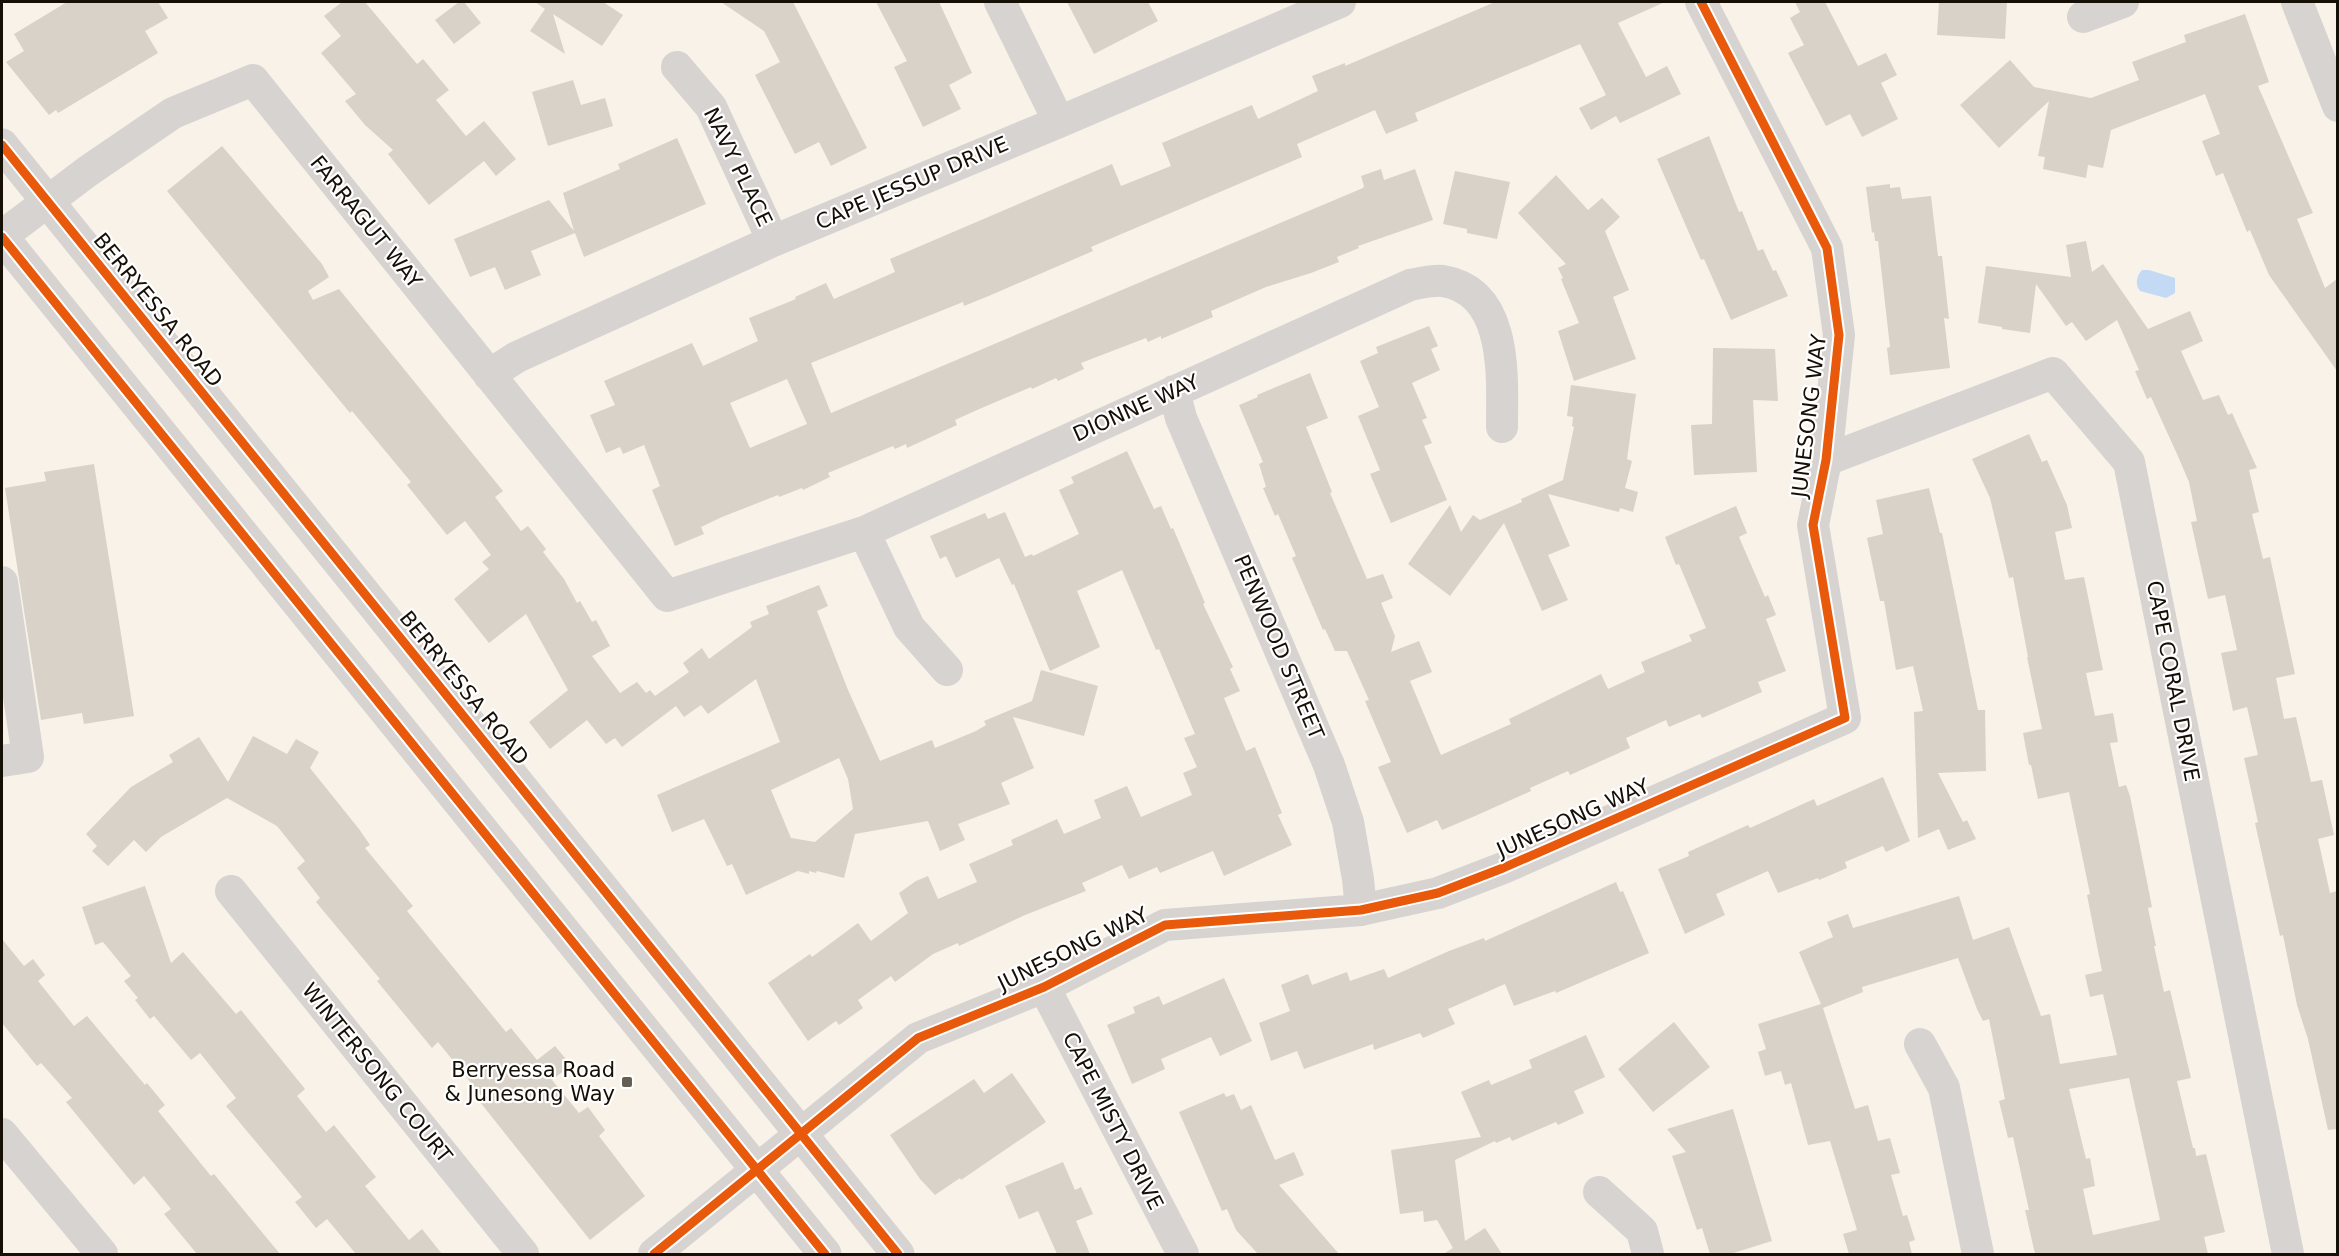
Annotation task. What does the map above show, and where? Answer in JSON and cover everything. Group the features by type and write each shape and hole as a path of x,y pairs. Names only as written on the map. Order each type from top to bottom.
{"main road":[{"name":"BERRYESSA ROAD","path":"2,145 898,1254"},
{"path":"2,237 825,1254"}],"street":[{"path":"1000,2 1059,122"},
{"name":"CAPE JESSUP DRIVE","path":"489,375 517,357 773,241 1340,2"},
{"name":"JUNESONG WAY","path":"654,1254 918,1038 1044,987 1165,925 1361,910 1438,892 1503,868 1845,718 1813,525 1826,460 1839,335 1827,248 1701,2"},
{"path":"2083,17 2123,2"},
{"path":"2297,2 2335,96"},
{"name":"NAVY PLACE","path":"677,68 711,107 773,241"},
{"name":"FARRAGUT WAY","path":"2,237 46,201 173,113 253,80 667,596"},
{"name":"DIONNE WAY","path":"667,596 864,532 1410,285 1442,281 1466,289 1485,308 1498,337 1502,367 1502,427"},
{"name":"CAPE CORAL DRIVE","path":"1826,460 2053,373 2129,462 2288,1254"},
{"name":"PENWOOD STREET","path":"1173,391 1186,429 1329,765 1348,822 1361,910"},
{"path":"864,532 909,627 947,670"},
{"path":"2,582 28,757 2,761"},
{"name":"WINTERSONG COURT","path":"231,891 524,1254"},
{"name":"CAPE MISTY DRIVE","path":"1044,987 1183,1254"},
{"path":"1920,1044 1944,1088 1978,1254"},
{"path":"2,1134 102,1254"},
{"path":"1599,1192 1642,1231 1648,1254"}],"water":[{"path":"2142,270 2175,278 2175,293 2166,298 2140,291 2137,280"}],"building":[{"path":"67,2 158,2 168,18 145,31 158,53 58,113 56,110 49,115 6,62 24,51 14,34"},
{"path":"342,2 365,2 417,64 423,59 449,90 436,100 466,136 484,121 516,159 496,176 484,161 429,205 388,154 393,150 365,125 345,101 356,94 321,53 341,36 324,16"},
{"path":"459,2 464,2 481,23 454,44 435,20"},
{"path":"535,2 603,2 623,15 602,46 553,14 565,54 530,31 545,9"},
{"path":"721,2 793,2 867,148 831,166 819,142 795,154 755,75 780,62 764,31"},
{"path":"876,2 939,2 972,73 949,85 961,109 923,127 894,67 907,61"},
{"path":"1067,2 1148,2 1158,21 1094,54"},
{"path":"1495,2 1665,2 1618,23 1646,77 1667,66 1681,94 1620,123 1616,116 1591,130 1579,108 1606,95 1580,44 1415,113 1418,121 1386,134 1375,110 1297,144 1302,157 1091,247 1093,251 991,295 964,306 963,302 811,363 831,413 1363,188 1361,176 1381,169 1384,180 1415,169 1433,220 1358,246 1359,248 1337,257 1339,262 1266,287 1211,311 1213,317 1161,339 1161,336 1148,342 1146,338 1081,363 1084,369 1058,381 1056,378 1032,389 1031,387 977,410 955,420 957,425 907,448 906,444 895,449 893,446 828,473 830,477 803,490 802,488 779,497 778,495 722,517 701,527 704,534 675,546 652,490 660,486 644,445 623,454 620,447 606,453 590,415 615,405 604,381 692,343 703,366 758,341 749,318 796,299 795,297 826,283 834,299 895,272 890,259 1112,164 1121,186 1171,166 1162,143 1252,105 1258,119 1318,91 1312,76 1345,63 1345,66","holes":["787,379 807,424 750,448 730,403"]},
{"path":"1795,2 1825,2 1858,66 1886,53 1897,75 1881,83 1898,119 1862,137 1850,114 1826,126 1788,53 1804,45 1790,18 1800,12"},
{"path":"1939,2 2007,2 2005,39 1937,35"},
{"path":"2245,14 2269,82 2258,86 2313,213 2297,219 2325,288 2337,279 2337,371 2269,275 2250,230 2247,232 2223,173 2216,176 2202,141 2220,134 2205,94 2111,130 2103,168 2088,165 2086,178 2043,169 2045,157 2038,156 2049,101 1999,148 1960,105 2010,60 2034,87 2091,98 2139,80 2132,62 2186,42 2184,35"},
{"path":"573,80 581,105 605,98 613,126 548,146 532,92"},
{"path":"1709,136 1739,212 1742,211 1758,251 1763,249 1788,296 1731,320 1704,259 1701,260 1657,159"},
{"path":"677,138 706,204 584,257 575,233 531,251 541,275 505,290 495,267 470,277 454,239 549,200 574,231 563,193 620,169 618,164"},
{"path":"222,146 322,264 329,277 308,291 313,300 339,289 503,491 495,497 521,531 528,526 546,549 543,552 564,579 577,603 580,601 592,622 596,620 610,646 592,656 620,693 637,682 646,693 650,690 655,696 689,672 683,663 702,648 709,659 752,627 750,622 769,614 766,606 819,585 828,606 817,611 848,690 880,761 932,740 935,748 976,731 986,725 984,721 1032,701 1041,670 1098,686 1084,736 1013,717 1034,768 1001,783 1010,804 958,824 965,840 940,851 928,821 855,834 844,878 817,871 816,873 809,871 809,874 798,871 746,895 732,864 727,866 704,819 672,832 657,795 780,742 756,679 708,714 701,705 684,717 676,706 622,747 615,738 606,744 587,720 550,749 529,722 568,690 526,614 489,643 454,599 489,569 482,562 491,555 465,521 447,535 407,485 411,482 352,411 350,413 167,191","holes":["839,758 848,779 853,809 815,842 791,838 771,790"]},
{"path":"1455,171 1510,182 1497,239 1467,233 1467,229 1443,224"},
{"path":"1556,175 1588,210 1602,198 1620,217 1605,231 1629,290 1613,297 1636,359 1574,381 1558,331 1579,323 1558,268 1566,264 1518,213"},
{"path":"1890,184 1890,188 1900,187 1902,199 1931,196 1938,256 1942,256 1949,319 1944,318 1950,368 1890,375 1887,348 1890,347 1878,241 1875,241 1874,232 1872,233 1866,187"},
{"path":"2086,241 2092,272 2103,264 2148,329 2190,311 2203,341 2181,351 2203,400 2219,395 2228,415 2232,413 2257,468 2249,470 2259,512 2252,514 2263,559 2270,557 2295,674 2276,678 2284,719 2296,717 2311,782 2322,780 2334,835 2318,839 2330,893 2337,891 2337,1129 2328,1130 2308,1039 2297,1005 2283,935 2280,936 2255,823 2258,822 2244,758 2258,755 2247,707 2233,711 2221,653 2237,650 2225,595 2208,599 2191,522 2197,521 2189,482 2177,454 2151,397 2147,399 2135,371 2139,370 2117,320 2086,341 2072,322 2066,326 2036,284 2030,333 1978,323 1986,266 2071,277 2066,245"},
{"path":"1429,326 1438,346 1431,349 1440,370 1412,383 1427,418 1422,420 1432,443 1424,446 1447,500 1391,523 1370,474 1380,470 1358,416 1379,407 1360,361 1378,353 1376,347"},
{"path":"1713,348 1775,349 1778,401 1753,400 1757,472 1694,475 1691,425 1712,424"},
{"path":"1310,373 1328,418 1306,427 1332,492 1330,493 1367,579 1383,574 1393,598 1381,603 1395,636 1391,652 1419,641 1432,672 1410,681 1441,755 1511,724 1509,719 1601,674 1608,689 1645,672 1641,662 1692,641 1689,635 1706,628 1665,537 1736,506 1747,533 1739,537 1765,597 1768,595 1776,615 1766,619 1786,671 1758,682 1762,692 1702,718 1700,714 1669,727 1666,720 1626,738 1630,748 1570,775 1568,771 1530,788 1531,791 1475,816 1442,830 1437,820 1407,833 1378,767 1391,762 1365,701 1369,700 1347,651 1335,651 1325,629 1323,630 1292,558 1296,556 1278,514 1275,516 1263,488 1266,487 1259,464 1263,462 1239,405"},
{"path":"1571,385 1636,394 1627,459 1632,461 1625,488 1638,492 1633,512 1620,508 1619,512 1548,494 1570,546 1548,555 1568,600 1542,611 1504,523 1450,596 1408,564 1450,505 1461,532 1473,515 1480,520 1522,502 1521,499 1563,480 1574,427 1572,426 1573,417 1567,416"},
{"path":"2029,434 2042,462 2047,460 2067,505 2072,528 2055,532 2065,580 2084,577 2103,670 2086,673 2095,716 2113,713 2118,742 2110,743 2119,787 2126,785 2130,796 2152,907 2148,908 2156,946 2154,946 2164,992 2170,990 2191,1078 2177,1081 2196,1156 2206,1154 2225,1232 2204,1237 2208,1254 2035,1254 2025,1210 2029,1210 2013,1137 2008,1138 1999,1101 2005,1099 1989,1019 1983,1021 1958,958 1862,987 1863,992 1823,1008 1855,1109 1868,1105 1878,1141 1890,1138 1900,1173 1891,1175 1903,1216 1907,1215 1915,1240 1909,1242 1912,1254 1849,1254 1843,1234 1857,1230 1830,1141 1808,1145 1791,1083 1785,1085 1781,1071 1765,1076 1758,1052 1766,1049 1758,1024 1821,1004 1799,952 1833,937 1827,922 1848,914 1853,928 1959,896 1973,940 2009,927 2041,1016 2050,1014 2060,1064 2117,1055 2103,994 2090,997 2085,975 2102,971 2087,895 2090,894 2069,792 2038,799 2031,765 2029,765 2023,733 2042,729 2013,577 2009,578 1990,498 1972,459","holes":["2129,1078 2160,1220 2093,1235 2083,1189 2095,1186 2090,1158 2086,1159 2069,1089"]},
{"path":"1127,451 1154,509 1161,506 1171,529 1173,528 1205,603 1203,604 1233,667 1230,669 1240,691 1224,698 1246,751 1255,747 1282,813 1278,815 1292,845 1224,876 1213,851 1160,873 1157,867 1129,879 1122,865 1082,883 1086,891 1025,915 959,946 958,943 933,954 895,982 891,976 858,1000 863,1008 839,1025 836,1021 808,1041 768,983 810,954 812,957 858,923 871,941 908,913 899,893 916,881 928,876 938,899 977,882 969,864 1013,845 1011,840 1057,819 1064,834 1101,818 1094,800 1127,786 1141,817 1192,795 1183,773 1197,767 1184,738 1195,734 1122,570 1077,591 1100,647 1050,671 1014,584 1012,585 999,558 956,578 946,556 940,559 930,536 985,513 988,519 1005,512 1025,557 1032,554 1033,556 1079,534 1059,490 1074,483 1071,477"},
{"path":"94,464 134,716 84,724 82,713 41,720 5,488 46,481 44,472"},
{"path":"1929,488 1940,533 1942,533 1978,710 1985,710 1986,771 1938,773 1963,822 1967,820 1976,839 1948,850 1939,829 1918,838 1914,712 1923,711 1913,666 1896,670 1884,601 1880,601 1867,538 1883,534 1876,500"},
{"path":"253,736 287,754 296,739 319,752 310,768 370,845 365,848 413,906 407,911 506,1032 511,1028 537,1060 555,1046 571,1065 552,1080 579,1113 588,1107 605,1130 599,1136 645,1196 590,1240 480,1102 484,1099 438,1042 432,1048 377,981 380,979 316,902 320,898 297,868 305,861 277,826 227,798 161,837 146,852 134,840 108,866 92,851 97,846 86,834 131,787 173,762 169,755 199,737 228,782"},
{"path":"1883,777 1910,841 1886,852 1883,846 1845,862 1847,868 1778,893 1768,871 1716,894 1725,915 1685,934 1658,869 1689,856 1688,852 1748,825 1750,828 1814,799 1817,806"},
{"path":"1616,882 1620,892 1623,891 1649,953 1556,993 1555,991 1514,1006 1505,984 1448,1009 1455,1024 1423,1038 1420,1033 1374,1050 1373,1044 1304,1069 1297,1051 1271,1061 1259,1023 1290,1011 1281,985 1308,974 1312,985 1347,972 1350,981 1384,969 1388,978 1449,951 1484,938 1485,941"},
{"path":"145,886 171,963 183,952 236,1014 241,1010 305,1089 297,1096 326,1132 334,1125 376,1177 365,1186 409,1240 422,1229 442,1254 356,1254 327,1219 316,1228 295,1202 302,1197 226,1106 236,1098 200,1053 191,1060 154,1016 150,1019 135,1000 138,998 124,981 131,976 103,942 95,945 82,907"},
{"path":"2,939 24,966 33,959 45,975 38,981 74,1026 87,1016 145,1085 147,1083 165,1105 158,1111 211,1176 214,1174 280,1254 197,1254 164,1214 171,1209 144,1176 134,1185 66,1102 72,1098 41,1063 37,1066 2,1023"},
{"path":"1224,978 1252,1041 1220,1056 1211,1037 1161,1059 1165,1069 1132,1084 1107,1025 1135,1013 1133,1007 1159,996 1163,1005"},
{"path":"1674,1022 1710,1067 1653,1112 1618,1069"},
{"path":"1586,1035 1605,1077 1574,1091 1584,1113 1512,1141 1510,1137 1496,1143 1495,1141 1455,1160 1465,1241 1485,1228 1502,1254 1443,1254 1453,1248 1437,1220 1424,1222 1423,1211 1400,1214 1391,1150 1481,1137 1461,1092 1489,1080 1491,1085 1532,1068 1529,1060"},
{"path":"1012,1073 1046,1122 935,1195 920,1179 890,1135 974,1079 984,1093"},
{"path":"1224,1093 1226,1097 1234,1094 1241,1110 1251,1105 1275,1160 1294,1152 1304,1175 1279,1185 1339,1254 1258,1254 1236,1230 1227,1209 1222,1211 1179,1112"},
{"path":"1733,1109 1772,1241 1730,1254 1710,1254 1702,1228 1697,1230 1672,1156 1686,1152 1667,1129"},
{"path":"1063,1162 1075,1190 1081,1187 1093,1214 1076,1221 1090,1254 1057,1254 1038,1211 1019,1219 1005,1186"}],"cycle path":[{"path":"654,1254 918,1038 1044,987 1165,925 1361,910 1438,893 1503,868 1845,718 1813,525 1826,460 1839,335 1827,248 1701,2"},
{"path":"2,145 898,1254"},
{"path":"2,237 825,1254"}],"place":[{"name":"Berryessa Road & Junesong Way","path":"627,1082"}]}
